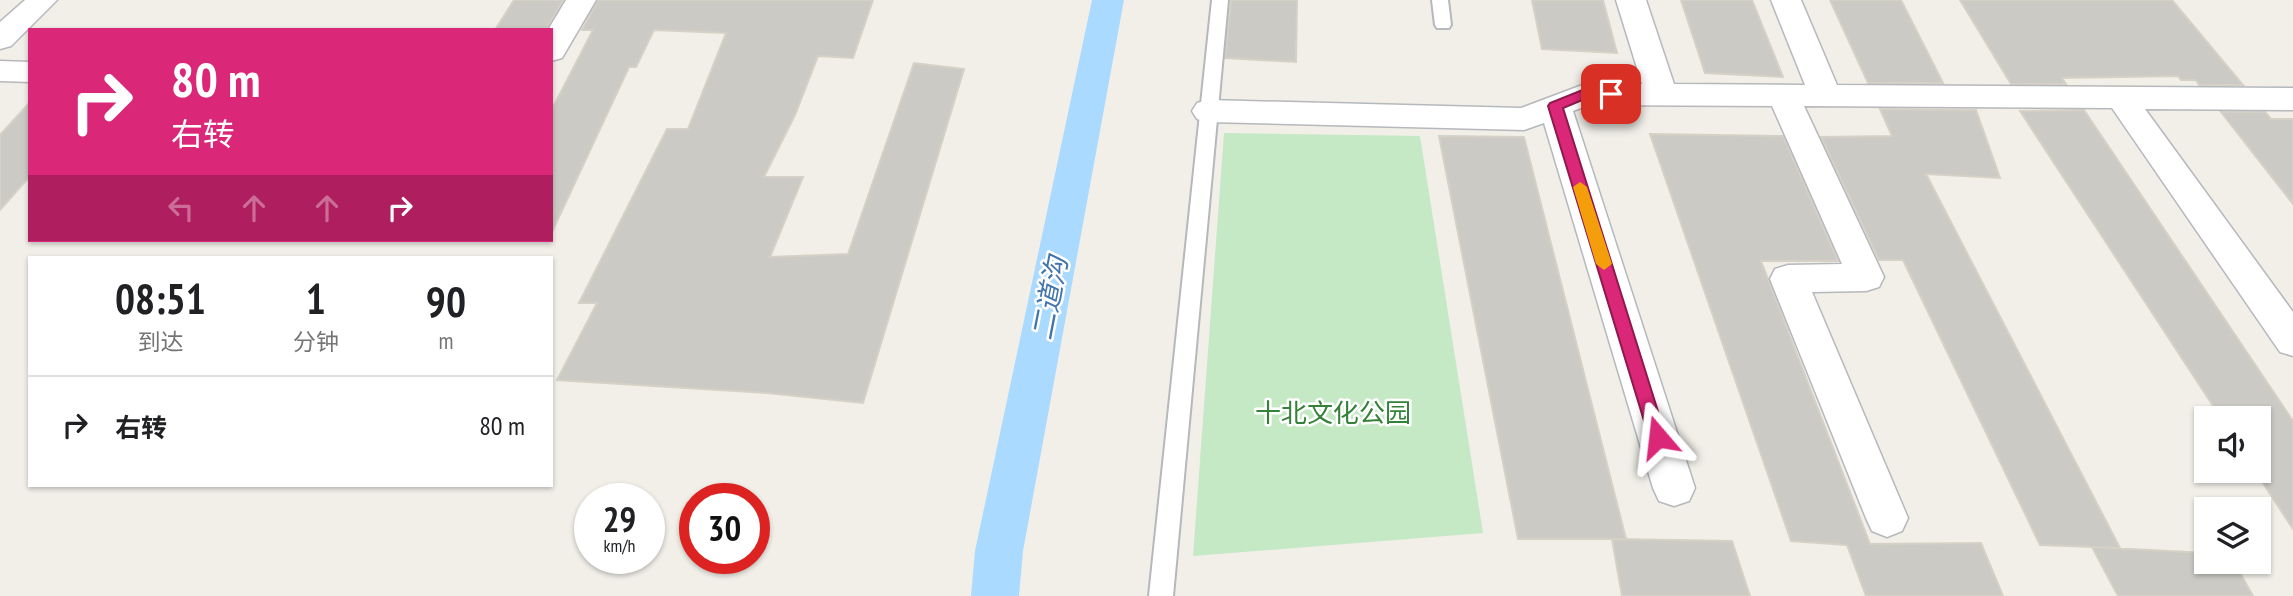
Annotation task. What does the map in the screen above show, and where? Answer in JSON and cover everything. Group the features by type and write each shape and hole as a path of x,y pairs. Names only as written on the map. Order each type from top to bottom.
{"street":[{"path":"0,39 42,0"},
{"path":"553,48 581,0"},
{"path":"1631,0 1661,94"},
{"path":"1786,0 1825,95"},
{"path":"0,71 28,72"},
{"path":"1209,111 1524,119 1585,93 2293,99"},
{"path":"1783,95 1866,277 1788,279 1887,518"},
{"path":"2121,97 2293,341"},
{"path":"1555,106 1674,488"}],"lane":[{"path":"1161,596 1220,0"},
{"path":"1440,0 1443,25"}],"green space":[{"name":"十北文化公园","path":"1224,133 1420,136 1483,533 1193,556"}],"building":[{"path":"514,0 563,0 547,28 496,28"},
{"path":"598,0 873,0 853,58 818,56 795,115 764,177 803,177 770,257 848,254 914,63 964,69 863,403 767,393 557,380 597,303 579,303 667,129 688,129 726,33 654,30 636,67 629,67 553,230 553,107 593,30 582,30"},
{"path":"1231,0 1297,0 1296,62 1225,58"},
{"path":"1532,0 1603,0 1617,53 1542,49"},
{"path":"1681,0 1752,0 1783,77 1705,73"},
{"path":"1830,0 1901,0 1943,83 1868,83"},
{"path":"1960,0 2172,0 2243,85 2199,85 2196,80 2181,80 2178,76 2062,78 2066,84 2011,84"},
{"path":"28,104 28,178 0,210 0,135"},
{"path":"1880,109 1976,110 2000,178 1926,174 2120,548 2040,545 1903,260 1879,260 1821,137 1892,136"},
{"path":"2084,110 2293,421 2293,529 2263,483 2271,483 2271,406 2213,406 2020,111"},
{"path":"2221,112 2265,112 2271,119 2293,119 2293,204"},
{"path":"1650,134 1783,136 1838,261 1761,261 1870,544 1981,543 2003,596 1866,596 1847,545 1791,541"},
{"path":"1439,136 1524,137 1626,539 1518,539"},
{"path":"1612,539 1732,541 1750,596 1622,596"},
{"path":"2092,547 2194,552 2194,574 2241,574 2253,596 2118,596"}],"waterway":[{"name":"二道沟","path":"995,596 999,551 1108,0"}],"slow traffic":[{"path":"1580,187 1604,264"}],"route":[{"path":"1611,94 1585,93 1555,106 1658,437"}]}
